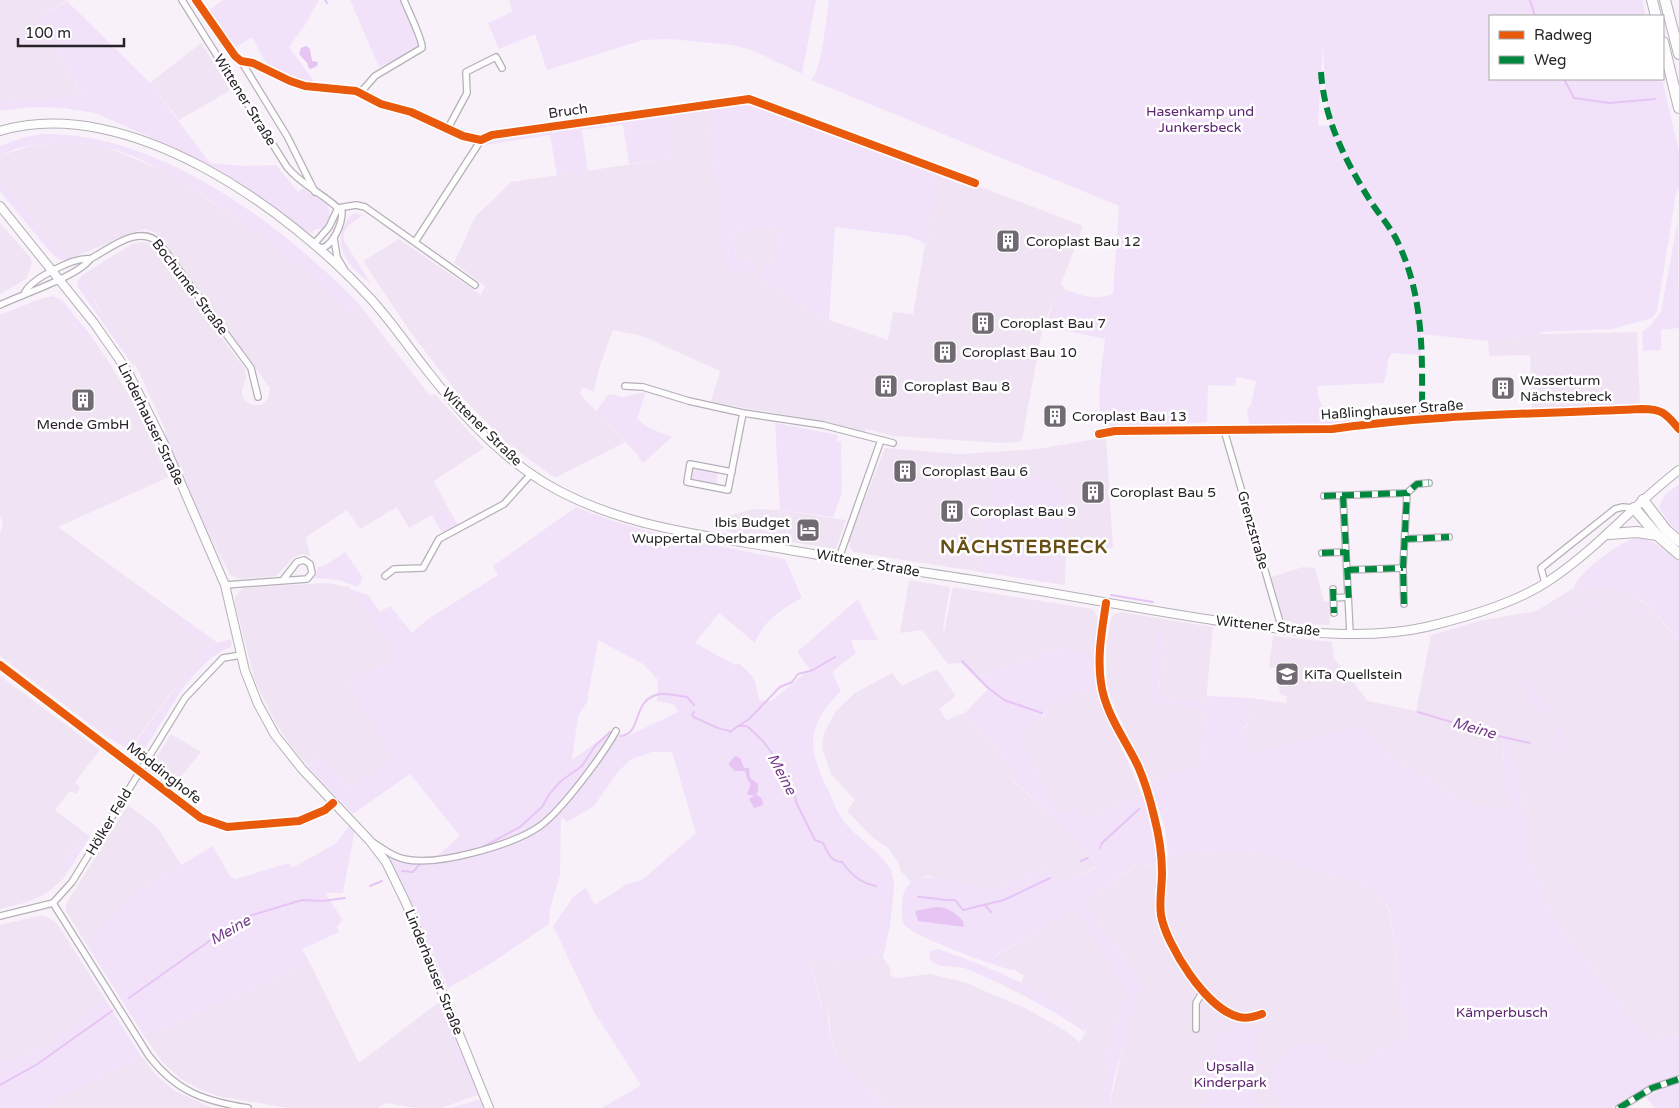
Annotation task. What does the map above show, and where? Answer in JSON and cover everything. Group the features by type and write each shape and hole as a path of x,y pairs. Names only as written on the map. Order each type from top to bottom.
{"highway":[{"path":"1652,0 1656,15"},
{"path":"1665,0 1679,54"},
{"path":"1664,46 1679,108"},
{"path":"1643,500 1666,530 1679,541"},
{"path":"1634,508 1657,535 1679,554"},
{"path":"1609,534 1636,532 1657,535"}],"main road":[{"name":"Wittener Straße","path":"0,131 37,122 60,122 96,126 125,134 210,172 258,202 316,246 346,273 378,307 455,404 504,453 531,474 570,496 631,519 666,528 838,558 867,565 1106,603 1282,630 1350,633 1416,629 1485,609 1532,591 1609,534 1634,508 1679,470"},
{"name":"Linderhauser Straße","path":"0,206 60,278 128,372 164,444 225,585 241,655 252,689 275,735 302,769 370,841 398,884 489,1108"}],"street":[{"name":"Wittener Straße","path":"182,0 287,167 301,182 334,203 338,208 342,215 334,235 337,257 346,273"},
{"path":"196,0 235,56 241,61 253,63 305,86 361,92 381,104 411,112 448,130 480,140 415,242"},
{"path":"361,92 375,76 422,48 422,43 404,0"},
{"path":"448,130 467,93 466,72 496,57 502,68"},
{"name":"Wittener Straße","path":"241,61 287,136 315,192"},
{"name":"Bruch","path":"480,140 492,135 748,99 975,183"},
{"path":"316,246 329,227 338,208 356,205 365,208 475,285"},
{"name":"Bochumer Straße","path":"53,271 83,258 90,258 137,235 151,236 156,240 251,368 258,397"},
{"path":"316,246 327,246 334,235"},
{"name":"Bochumer Straße","path":"60,278 86,265 90,258"},
{"path":"25,292 29,285 53,271"},
{"path":"0,305 25,292 34,292 60,278"},
{"path":"625,386 643,387 689,402 743,413 823,425 893,443"},
{"name":"Haßlinghauser Straße","path":"1099,434 1115,431 1332,429 1438,419 1642,409 1656,409 1664,412 1679,428"},
{"path":"732,472 690,464 687,482 728,490 732,472 743,413"},
{"name":"Grenzstraße","path":"1224,430 1282,630"},
{"path":"838,558 880,440"},
{"path":"385,576 394,570 423,568 439,539 504,504 522,487 531,474"},
{"path":"1324,496 1407,493 1417,484 1429,483"},
{"path":"1404,604 1403,568 1407,493"},
{"path":"1343,496 1350,633"},
{"path":"1545,583 1541,568 1603,516 1623,507 1634,508"},
{"path":"1405,540 1449,537"},
{"path":"1322,553 1346,552"},
{"path":"225,585 307,579 312,573 310,564 304,560 297,562 283,580"},
{"path":"1347,570 1403,568"},
{"path":"1333,590 1334,613"},
{"path":"1334,598 1348,597"},
{"path":"1106,603 1100,648 1101,684 1110,712 1144,780 1158,832 1162,873 1161,912 1164,926 1172,944 1203,991 1218,1006 1234,1015 1252,1018 1262,1014"},
{"name":"Hölker Feld","path":"52,903 72,882 176,710 197,682 223,658 241,655"},
{"name":"Möddinghofe","path":"0,665 201,818 227,827 300,821 325,810 333,803"},
{"name":"Linderhauser Straße","path":"370,841 404,859 433,859 467,855 527,834 554,814 602,755 616,732"},
{"path":"0,916 52,903 149,1056 162,1072 176,1085 192,1094 208,1100 248,1108"},
{"path":"1196,1029 1196,1003 1203,991"},
{"path":"1619,1108 1652,1088 1679,1079"}],"shaded area":[{"path":"0,0 67,0 38,18 83,98 23,99 0,103"},
{"path":"201,43 230,88 229,91 179,120 150,83"},
{"path":"306,46 310,49 312,61 318,62 317,66 311,69 299,54 301,48"},
{"path":"709,105 725,273 759,263 736,259 734,232 778,228 775,265 761,281 829,320 888,340 893,312 913,314 925,244 929,245 934,169 1083,226 1061,284 1066,290 1055,299 1043,325 1022,440 1019,442 1001,443 893,436 866,429 864,432 827,422 711,402 720,371 642,336 613,330 599,368 594,392 582,387 580,394 625,442 555,478 508,444 455,390 411,333 363,261 399,239 481,295 485,286 454,263 475,217 511,182 673,158 667,111"},
{"path":"74,141 102,145 169,173 262,236 310,274 349,311 359,304 430,396 435,394 484,448 434,481 447,506 409,528 397,507 360,529 347,510 306,537 310,556 302,554 294,557 276,576 240,579 230,575 202,514 199,516 189,492 192,492 181,464 138,370 84,284 84,274 132,244 140,242 149,243 157,249 245,369 246,376 242,392 244,400 252,405 262,405 268,398 270,388 156,233 146,229 136,231 70,259 68,253 56,248 0,176 0,157 2,155 30,146"},
{"path":"0,223 30,257 32,264 26,279 0,294"},
{"path":"55,299 85,340 91,336 105,356 139,412 169,477 58,527 165,605 169,615 208,646 185,674 181,671 179,673 189,681 183,688 175,681 176,687 133,744 113,729 107,737 0,656 0,533 3,525 0,516 0,315 37,300"},
{"path":"1637,332 1640,404 1532,411 1530,355 1489,356 1488,341 1540,334"},
{"path":"1106,437 1113,548 1066,548 1065,585 1058,584 1059,482 994,472 980,572 853,552 850,547 849,540 885,448 960,454 1038,449"},
{"path":"753,509 780,510 846,520 836,549 727,532 730,515"},
{"path":"1303,567 1315,568 1324,602 1329,601 1330,625 1291,624 1291,621 1284,621 1271,577"},
{"path":"909,580 950,587 943,628 944,633 953,587 1093,609 1098,617 1094,653 1059,648 976,678 961,663 948,664 922,630 900,633"},
{"path":"327,583 349,587 397,658 348,683 394,761 349,789 319,756 308,766 293,749 275,722 255,681 235,604 235,597 243,588"},
{"path":"1598,587 1617,588 1633,594 1652,609 1679,642 1679,1037 1652,1039 1636,1025 1555,920 1531,863 1513,743 1509,735 1503,735 1504,770 1510,812 1468,804 1386,754 1359,727 1247,755 1244,730 1249,722 1251,698 1286,703 1287,696 1281,695 1276,679 1277,668 1269,667 1273,636 1332,642 1334,658 1368,701 1416,711 1431,635 1479,621 1536,611 1574,588 1576,590"},
{"path":"1121,612 1213,627 1206,702 1164,699 1159,694 1162,633 1150,701 1205,708 1200,763 1150,782 1112,701 1107,684 1106,651 1110,622 1114,614"},
{"path":"937,669 956,696 939,709 947,721 957,715 964,714 1016,770 1011,779 1064,827 1076,845 1097,866 1075,878 1065,880 1047,871 1039,870 993,891 928,876 919,877 911,882 901,871 898,862 888,848 872,837 847,811 855,800 831,774 822,748 824,733 836,711 855,693 892,673 902,686"},
{"path":"0,676 100,750 75,782 80,788 76,794 70,791 55,810 85,833 62,865 69,870 63,879 47,893 28,902 0,909"},
{"path":"1074,691 1097,692 1142,794 1087,819 1060,814 1025,751 1022,736 1031,725 1044,716 1047,708"},
{"path":"171,734 201,752 169,791 147,773"},
{"path":"735,756 740,758 744,768 749,768 750,778 758,784 756,794 762,799 763,805 754,808 749,799 754,796 747,794 751,784 745,771 735,771 728,764"},
{"path":"128,805 158,828 181,865 144,887 85,942 66,911 66,904"},
{"path":"1228,850 1253,853 1356,880 1380,894 1390,914 1407,1036 1355,1065 1334,1059 1321,1045 1269,1091 1283,1101 1285,1108 1109,1108 1139,977 1084,903 1136,865 1157,864 1168,856"},
{"path":"936,907 947,909 954,913 963,921 964,927 918,921 915,911"},
{"path":"1077,908 1125,992 1103,1063 1108,1068 1099,1108 891,1108 850,1076 842,1066 831,1038 828,1006 822,1006 810,962 822,959 849,963 877,956 887,940 883,957 891,970 889,975 897,978 930,974 964,982 1027,1009 1064,1030 1080,1042 1086,1032 1083,1026 1067,1017 1070,1011 1021,984 1024,976 994,957"},
{"path":"45,916 57,923 105,999 53,1042 16,1060 0,1063 0,925"},
{"path":"310,963 359,1063 435,1005 474,1096 442,1108 417,1108 386,1103 377,1108 289,1108 222,1097 201,1090 181,1079 162,1062 143,1034 169,1026"},
{"path":"141,1056 157,1076 175,1091 212,1108 43,1108"}],"green space":[{"path":"223,0 319,0 305,25 289,47 316,84 294,80 265,65 266,63 252,37 234,49 208,11"},
{"path":"350,0 401,0 420,47 379,67"},
{"path":"509,0 816,0 802,74 752,50 732,45 670,39 643,40 547,70 535,34 499,49 488,23 512,12"},
{"name":"Hasenkamp und Junkersbeck","path":"829,0 1642,0 1646,15 1489,15 1489,80 1662,80 1679,151 1679,192 1677,188 1657,311 1652,318 1612,329 1540,332 1540,334 1488,341 1421,334 1421,355 1392,353 1388,360 1383,383 1317,386 1320,401 1332,420 1350,419 1349,425 1326,427 1249,424 1247,409 1251,405 1256,381 1237,377 1235,386 1208,385 1207,422 1106,429 1102,421 1099,399 1105,339 1045,326 1055,299 1066,290 1084,296 1095,297 1113,294 1119,206 811,80 818,66","holes":["1323,43 1325,87 1330,126 1318,125"]},
{"path":"67,1 150,83 210,163 243,166 276,165 298,192 303,188 328,205 330,216 323,228 313,230 313,233 308,232 242,185 173,147 95,113 63,108 32,107 0,111 0,103 23,99 83,97 38,18"},
{"path":"742,101 758,103 934,169 929,245 908,236 835,227 829,320 761,281 764,263 775,265 778,228 734,232 736,259 759,263 755,273 725,274 709,105"},
{"path":"667,111 673,158 629,164 623,125 610,126 609,119"},
{"path":"605,120 607,127 582,130 588,171 557,175 550,135 486,145 485,140"},
{"path":"42,134 86,137 130,148 173,166 215,188 293,243 359,304 349,311 301,268 234,217 176,178 133,156 103,146 75,142 29,146 16,149 0,157 0,146 24,137"},
{"path":"0,176 56,248 68,253 70,259 60,260 50,252 0,191"},
{"path":"355,213 363,215 347,227 344,241 371,284 347,260 341,245 344,225 349,217"},
{"path":"1678,220 1679,328 1661,330 1661,350 1643,351 1642,332 1650,326 1661,312"},
{"path":"84,274 86,285 92,297 127,349 134,367 78,287 77,281"},
{"path":"52,296 62,300 91,336 85,340 55,299 37,300"},
{"path":"646,392 637,419 649,428 672,437 643,463 636,453 596,411 609,394 623,397"},
{"path":"775,423 838,435 837,441 841,442 842,493 833,517 780,510"},
{"path":"165,428 193,492 189,492 178,469 167,441"},
{"path":"694,467 718,471 716,486 690,479 691,469"},
{"path":"994,471 1060,482 1058,584 980,572"},
{"path":"1679,484 1679,532 1669,523 1659,507 1665,495"},
{"path":"447,506 458,525 442,533 432,515"},
{"path":"576,507 601,517 653,532 785,559 802,598 774,616 762,629 755,643 719,613 695,643 735,665 739,663 754,678 759,700 771,701 810,669 797,652 858,599 878,640 851,640 856,653 832,672 841,691 830,703 816,725 813,747 820,772 841,817 880,856 891,870 894,887 891,922 885,944 875,957 849,963 822,959 810,962 821,1006 828,1006 832,1040 837,1054 853,1077 891,1108 602,1108 641,1085 594,1012 553,926 574,896 586,888 595,905 627,884 642,880 696,833 672,752 652,752 630,760 618,772 594,806 567,822 561,817 560,875 550,909 549,924 490,964 448,988 412,904 380,848 393,858 412,862 448,861 478,854 468,852 437,856 460,836 410,774 353,814 308,767 319,756 349,789 393,760 348,683 397,658 350,589 368,595 380,612 390,606 412,633 428,619 498,575 493,566","holes":["598,640 643,664 658,680 657,701 673,704 678,712 628,736 609,733 572,760 578,716 587,702"]},
{"path":"202,513 227,572 199,516"},
{"path":"1635,538 1653,542 1679,561 1679,642 1657,614 1636,596 1611,589 1575,590 1574,588 1577,581 1591,566 1619,546"},
{"path":"345,552 363,578 358,587 339,580 315,578 318,567 326,565"},
{"path":"1603,600 1625,604 1641,611 1651,621 1652,628 1648,629 1646,626 1649,622 1630,608 1616,603 1601,602 1593,604 1574,618 1571,614 1587,603"},
{"path":"165,605 218,643 230,639 232,643 231,647 208,661 189,681 179,674 181,671 185,674 208,646 169,615"},
{"name":"Kämperbusch","path":"1160,629 1162,633 1159,694 1164,699 1206,702 1207,696 1251,698 1249,721 1244,728 1247,755 1359,726 1386,754 1468,804 1509,811 1504,770 1503,735 1509,735 1513,743 1531,863 1555,920 1636,1025 1652,1039 1679,1037 1679,1076 1624,1099 1612,1108 1285,1108 1283,1101 1269,1092 1269,1078 1286,1048 1299,1045 1321,1045 1334,1059 1355,1065 1407,1036 1390,912 1380,894 1356,880 1253,853 1228,850 1168,856 1165,828 1150,782 1200,763 1205,709 1150,702 1156,633"},
{"path":"1539,643 1544,648 1539,645 1536,649 1529,674 1535,693 1546,708 1551,706 1553,709 1549,713 1535,711 1527,697 1526,677 1528,667 1531,657"},
{"path":"1059,648 1094,653 1097,692 1074,691 1047,708 1022,736 1025,751 1060,814 1078,805 1087,819 1142,794 1152,829 1157,864 1135,865 1084,903 1139,977 1139,992 1114,1078 1109,1108 1099,1108 1108,1068 1103,1063 1125,992 1077,909 994,956 1014,970 1003,968 936,943 909,929 904,924 902,917 904,892 911,882 919,877 938,878 993,891 1039,870 1047,871 1065,880 1075,878 1097,867 1093,860 1076,845 1064,827 1011,778 1016,770 964,714 988,689 976,678"},
{"path":"174,680 183,688 145,748 133,752 107,737 113,729 134,744 176,688 172,684"},
{"path":"1558,715 1559,717 1556,720 1563,729 1568,728 1559,740 1562,752 1558,755 1582,786 1581,788 1556,756 1555,718"},
{"path":"351,824 355,829 343,893 325,893 343,920 337,926 339,932 302,949 310,963 169,1026 143,1034 85,942 144,887 213,846 230,876 236,879 289,863 292,868 335,844"},
{"path":"85,833 90,837 69,870 62,866"},
{"path":"938,949 1006,976 1055,1001 1071,1011 1068,1017 1083,1026 1085,1034 1065,1019 990,979 964,968 940,966 932,962 929,958 931,951"},
{"path":"105,999 141,1056 43,1108 0,1108 0,1063 30,1054 43,1047 69,1029"},
{"path":"442,1001 479,1095 474,1096 435,1005"},
{"name":"Upsalla Kinderpark","path":"1233,1022 1259,1029 1256,1108 1206,1108 1205,1053 1216,1053 1216,1034 1233,1033"},
{"path":"1679,1081 1679,1108 1655,1108 1646,1097"},
{"path":"481,1099 485,1108 451,1108"}],"waterway":[{"path":"1530,0 1535,15"},
{"path":"1565,80 1574,98 1610,103 1655,99"},
{"path":"1111,595 1153,602"},
{"path":"740,725 749,719 780,687 792,682 798,674 813,670 835,657"},
{"path":"962,661 987,687 1004,700 1042,713"},
{"name":"Meine","path":"621,736 628,734 632,730 643,704 656,695 667,694 687,697 694,705"},
{"name":"Meine","path":"694,712 692,715 695,718 730,732 738,726 747,726 763,741 774,756 787,783 795,793 796,802 815,840 823,843 832,858 842,862 857,878 865,883 876,886"},
{"name":"Meine","path":"1418,712 1498,736 1530,743"},
{"name":"Meine","path":"483,847 520,827 542,807 550,793 561,781 582,766 595,746 610,732 612,733"},
{"name":"Meine","path":"1100,848 1102,843 1139,809"},
{"name":"Meine","path":"1081,861 1088,858"},
{"name":"Meine","path":"402,871 413,872 419,865"},
{"name":"Meine","path":"918,897 955,900 963,910 1004,900 1050,878"},
{"name":"Meine","path":"370,886 382,881"},
{"name":"Meine","path":"129,998 229,927 249,916 302,900 323,901 345,898"},
{"path":"985,905 991,912"},
{"name":"Meine","path":"0,1085 36,1065 112,1011"}],"marked path":[{"path":"1321,72 1327,107 1345,156 1371,202 1394,235 1408,268 1414,289 1420,332 1422,420"},
{"path":"1324,496 1407,493 1417,484 1429,483"},
{"path":"1404,604 1403,568 1407,493"},
{"path":"1343,496 1349,603"},
{"path":"1405,539 1449,537"},
{"path":"1322,553 1346,552"},
{"path":"1347,570 1403,568"},
{"path":"1333,589 1334,613"},
{"path":"1619,1108 1652,1088 1679,1079"}],"cycle path":[{"path":"196,0 235,56 241,61 253,63 305,86 356,91 381,104 411,112 463,136 481,140 492,135 749,99 975,183"},
{"path":"1099,434 1115,431 1332,429 1448,417 1642,409 1664,413 1679,429"},
{"path":"1106,603 1100,653 1101,683 1111,715 1141,772 1152,810 1161,852 1160,910 1164,928 1179,959 1202,990 1214,1002 1227,1012 1239,1017 1245,1018 1262,1014"},
{"path":"0,665 201,818 227,827 299,821 325,810 333,803"}],"place":[{"name":"Coroplast Bau 12","path":"1008,241"},
{"name":"Coroplast Bau 7","path":"983,323"},
{"name":"Coroplast Bau 10","path":"945,352"},
{"name":"Coroplast Bau 8","path":"886,386"},
{"name":"Wasserturm Nächstebreck","path":"1503,388"},
{"name":"Mende GmbH","path":"83,400"},
{"name":"Coroplast Bau 13","path":"1055,416"},
{"name":"Coroplast Bau 6","path":"905,471"},
{"name":"Coroplast Bau 5","path":"1093,492"},
{"name":"Coroplast Bau 9","path":"952,511"},
{"name":"Ibis Budget Wuppertal Oberbarmen","path":"808,530"},
{"name":"KiTa Quellstein","path":"1287,674"}],"district":[{"name":"NÄCHSTEBRECK","path":"1024,547"}]}
